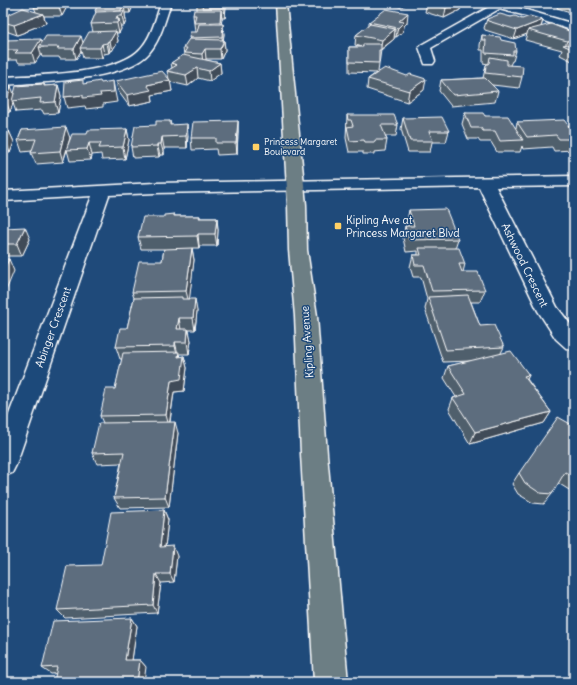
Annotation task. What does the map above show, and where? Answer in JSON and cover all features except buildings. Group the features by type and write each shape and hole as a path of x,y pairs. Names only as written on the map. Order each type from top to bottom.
{"main road":[{"name":"Kipling Avenue","path":"281,3 295,185 298,250 306,316 314,454 331,682"}],"street":[{"path":"3,81 92,73 117,67 135,60 144,52 154,38 166,3"},
{"path":"486,3 499,5 542,17 574,28"},
{"path":"429,61 425,46 499,5"},
{"path":"3,196 103,190 295,185 574,181"},
{"name":"Ashwood Crescent","path":"485,182 548,311 564,333 574,342"},
{"name":"Abinger Crescent","path":"3,465 103,190"}],"place":[{"name":"Princess Margaret Boulevard","path":"256,147"},
{"name":"Kipling Ave at Princess Margaret Blvd","path":"338,226"}]}
